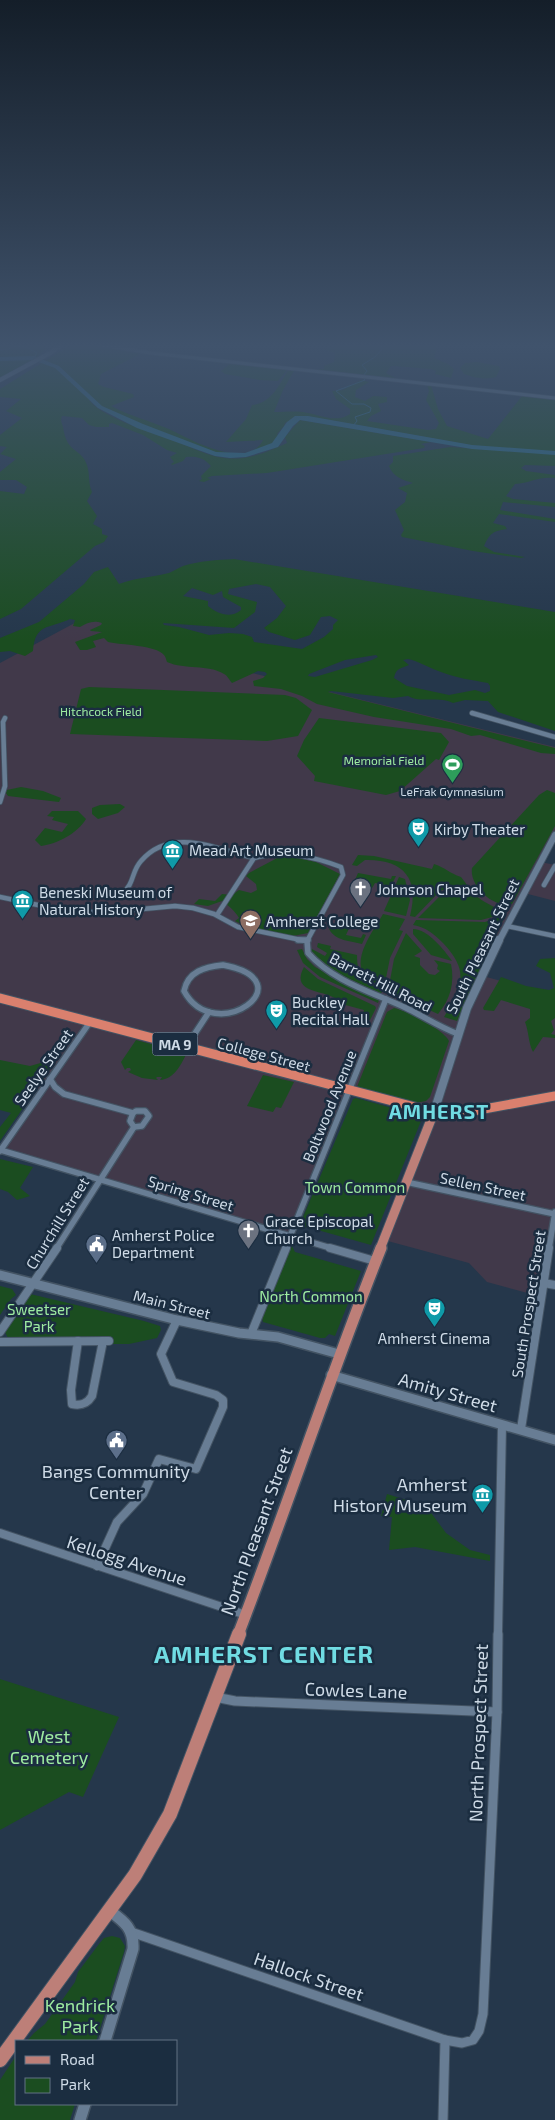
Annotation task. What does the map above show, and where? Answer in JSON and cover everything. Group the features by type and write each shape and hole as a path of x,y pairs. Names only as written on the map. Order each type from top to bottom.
{"highway":[{"name":"College Street","path":"0,998 434,1112"},
{"name":"MA 9","path":"434,1112 468,1112 555,1096"}],"main road":[{"name":"South Pleasant Street","path":"339,1354 434,1112 467,1008 507,926 555,835"},
{"name":"Main Street","path":"0,1275 177,1320 239,1334 278,1337 339,1354"},
{"name":"North Pleasant Street","path":"0,2060 110,1911 142,1865 166,1823 246,1615 339,1354"},
{"name":"Amity Street","path":"331,1375 555,1440"}],"street":[{"path":"472,713 555,737"},
{"path":"0,802 5,786 2,722 4,718"},
{"path":"0,897 29,901 70,912 175,906 208,910 224,922 307,941 343,875 341,867 328,862 274,852 254,858 234,854 221,848 186,841 167,844 150,852 140,860 135,871 132,886 122,894"},
{"path":"217,915 254,858"},
{"name":"South Pleasant Street","path":"544,885 555,866"},
{"path":"507,926 555,936"},
{"name":"Barrett Hill Road","path":"307,941 308,953 323,967 353,985 458,1034"},
{"path":"223,965 242,969 256,979 258,992 249,1005 230,1012 209,1012 199,1009 186,998 184,985 194,973 203,968 223,965"},
{"name":"Boltwood Avenue","path":"251,1334 386,999"},
{"path":"186,1047 209,1012"},
{"name":"Seelye Street","path":"0,1151 90,1022"},
{"name":"Churchill Street","path":"0,1332 134,1127 142,1126 149,1116 145,1111 133,1113 64,1094 55,1087 50,1079"},
{"path":"133,1113 130,1121 134,1127"},
{"name":"Spring Street","path":"0,1151 375,1260"},
{"name":"Sellen Street","path":"406,1182 555,1213"},
{"name":"South Prospect Street","path":"521,1430 555,1213"},
{"path":"544,1283 555,1285"},
{"path":"97,1566 117,1522 143,1494 159,1459 196,1469 223,1407 223,1400 216,1395 173,1382 170,1377 161,1354 177,1320"},
{"path":"0,1342 78,1341 106,1341 92,1396 87,1403 76,1405 72,1404 71,1390 78,1341"},
{"name":"North Prospect Street","path":"474,2040 480,2028 483,2014 497,1712 502,1425"},
{"name":"Kellogg Avenue","path":"0,1533 246,1615"},
{"name":"Cowles Lane","path":"215,1697 243,1701 497,1712"},
{"path":"105,2040 133,1949 134,1933 110,1911"},
{"name":"Hallock Street","path":"134,1933 445,2040 468,2044 474,2040"},
{"path":"443,2120 445,2040"},
{"path":"80,2120 85,2105"}],"shaded area":[{"name":"Amherst College","path":"112,603 244,671 555,747 555,835 541,862 555,865 555,901 524,893 483,976 555,996 555,1212 542,1297 487,1282 469,1263 384,1240 434,1113 349,1091 290,1235 1,1150 41,1093 29,1074 0,1066 0,663"}],"green space":[{"path":"0,442 68,442 81,455 87,465 92,492 87,501 97,516 93,524 102,529 102,534 108,536 104,542 95,546 21,609 0,619 0,491 24,494 27,487 16,480 0,480 0,472 16,459 0,454 7,447 0,446"},
{"path":"154,442 177,442 206,454 232,459 249,457 287,442 431,442 421,444 425,446 424,448 267,473 212,476 207,478 211,479 204,482 199,481 202,479 201,476 211,466 206,461 197,457 186,457 183,461 172,465 174,462 170,457 177,453 167,450"},
{"path":"181,442 197,442 218,450 245,453 223,454"},
{"path":"261,442 274,442 262,449 245,453 255,449"},
{"path":"453,442 555,442 555,466 525,465 521,468 526,471 555,475 555,478 544,478 515,484 506,496 513,499 555,503 555,507 503,502 500,510 555,519 555,522 499,514 493,523 505,526 507,529 492,533 484,546 494,552 525,557 473,551 402,537 401,535 404,530 395,510 405,502 407,493 398,488 413,483 393,473 389,466 393,462 393,456 450,447 491,450"},
{"path":"234,559 555,612 555,731 498,712 488,701 465,700 453,703 408,696 393,698 328,692 555,748 555,754 541,753 480,735 471,736 451,729 374,717 317,704 302,696 281,689 254,686 253,681 263,678 267,674 265,672 258,671 232,683 225,675 218,671 181,666 167,662 164,655 154,649 108,642 104,638 93,641 96,647 80,650 75,642 102,632 90,630 101,625 102,623 99,622 90,622 80,627 73,626 75,620 70,619 40,631 34,642 33,651 25,656 10,651 0,652 0,638 39,622 84,584 94,572 108,567 119,584 169,573 189,564","holes":["256,584 270,587 286,606 277,618 264,628 269,632 295,640 310,635 321,617 330,616 338,620 333,625 333,629 324,637 302,649 254,642 252,637 243,634 209,635 164,625 163,623 234,628 255,612 257,602 228,594 229,589","192,588 213,595 222,591 223,597 241,607 241,610 228,615 208,606 208,601 183,596","376,655 378,657 315,677 308,676 345,660","408,659 452,676 488,683 490,691 485,693 475,690 449,695 407,686 394,678 397,671 409,665 403,660"]},
{"name":"Hitchcock Field","path":"89,687 285,695 296,698 312,710 298,736 267,741 70,734 81,689"},
{"name":"Memorial Field","path":"319,718 441,733 449,742 439,760 436,759 400,791 386,795 314,781 315,776 297,756 304,740"},
{"path":"21,787 43,791 61,798 59,802 8,796 6,793 7,790"},
{"path":"547,790 555,793 555,826 512,904 505,905 491,900 484,895 474,882 472,868 539,795"},
{"path":"120,804 125,807 118,813 98,819 92,814 92,808 100,805"},
{"path":"52,811 78,811 86,819 78,829 66,837 54,843 41,846 35,840 45,828 62,832 68,824 52,820 54,817 47,816"},
{"path":"283,855 316,862 340,874 308,933 293,936 247,927 235,921 239,918 238,916 222,901 208,906 194,904 199,899 215,901 222,894 232,895 239,890 251,893 257,890 256,884 246,876"},
{"path":"358,855 374,856 432,869 434,864 461,877 476,896 505,916 500,915 481,920 418,918 448,888 440,891 415,917 410,916 413,891 406,873 399,867 378,861 365,860 357,866 352,865"},
{"path":"358,873 391,879 392,876 396,876 389,890 385,889 386,885 375,883 368,895 364,894 362,886 355,880"},
{"path":"399,877 405,879 410,900 406,916 384,911"},
{"path":"383,914 405,919 399,930 403,931 390,958 384,988 367,978 362,971 361,963 362,954 369,937"},
{"path":"499,917 504,918 457,1021 444,1017 459,987 460,971 457,962 452,953 433,934 426,929 413,925 416,920 485,922"},
{"path":"352,922 346,935 361,938 363,934 366,935 362,944 339,938 329,929 341,928"},
{"path":"413,929 430,936 452,961 431,955 413,934"},
{"path":"406,933 422,951 414,956 420,958 420,965 429,974 435,975 440,971 437,969 438,965 434,960 451,964 451,991 446,1003 438,1014 388,991 394,959"},
{"path":"318,943 331,946 330,949 357,955 360,973 366,980 382,991 381,994 331,970 311,951 310,948 325,956 327,953 317,947"},
{"path":"302,949 307,959 315,967 379,1000 378,1003 320,977 303,963 297,950"},
{"path":"555,958 555,1018 551,1021 554,1030 551,1034 555,1035 555,1038 543,1037 533,1052 525,1022 530,1018 530,1009 501,1000 494,1011 484,1010 483,1008 501,977 526,986 549,990 554,988 550,973 536,966 540,959"},
{"path":"304,967 318,979 375,1006 376,1008 370,1020 365,1020 367,1017 362,1016 364,1010 338,1003 339,1001 333,997 305,987 301,982"},
{"path":"394,1008 424,1021 440,1031 449,1041 430,1097 426,1101 415,1103 357,1087 387,1012"},
{"path":"136,1040 185,1053 186,1055 173,1075 160,1080 162,1077 157,1077 158,1080 142,1078 128,1072 131,1070 130,1068 125,1070 121,1062"},
{"path":"58,1058 0,1141 0,1127 11,1113 0,1110 0,1060 30,1066"},
{"path":"263,1075 294,1082 281,1108 276,1107 273,1112 247,1106"},
{"name":"Town Common","path":"356,1098 414,1114 421,1121 371,1245 307,1227 298,1229 353,1099"},
{"path":"0,1159 33,1167 20,1188 30,1196 17,1200 8,1192 0,1189"},
{"name":"North Common","path":"292,1246 295,1252 361,1271 335,1336 329,1334 325,1338 320,1338 263,1322 262,1317"},
{"name":"Sweetser Park","path":"0,1286 12,1289 16,1295 0,1315"},
{"name":"Sweetser Park","path":"30,1294 144,1321 160,1326 161,1330 157,1338 129,1344 113,1344 113,1337 8,1338 5,1332"},
{"path":"387,1494 426,1506 446,1533 470,1550 490,1555 490,1561 415,1547 389,1550 392,1517 381,1516"},
{"name":"West Cemetery","path":"0,1679 119,1717 83,1797 69,1792 0,1830"},
{"name":"Kendrick Park","path":"112,1936 120,1938 125,1946 96,2040 28,2040 45,2024 75,1982 78,1972 104,1938"},
{"name":"Kendrick Park","path":"15,2058 15,2105 75,2105 70,2120 0,2120 0,2080"}],"waterway":[{"path":"183,442 215,454 230,456 246,455 275,445 277,442"},
{"path":"443,442 472,447 555,453"}],"place":[{"name":"LeFrak Gymnasium","path":"452,783"},
{"name":"Kirby Theater","path":"418,848"},
{"name":"Mead Art Museum","path":"173,869"},
{"name":"Johnson Chapel","path":"361,908"},
{"name":"Beneski Museum of Natural History","path":"23,920"},
{"name":"Amherst College","path":"250,940"},
{"name":"Buckley Recital Hall","path":"276,1030"},
{"name":"Grace Episcopal Church","path":"249,1249"},
{"name":"Amherst Police Department","path":"96,1263"},
{"name":"Amherst Cinema","path":"434,1328"},
{"name":"Bangs Community Center","path":"116,1460"},
{"name":"Amherst History Museum","path":"483,1513"}],"district":[{"name":"AMHERST","path":"439,1111"},
{"name":"AMHERST CENTER","path":"264,1653"}]}
